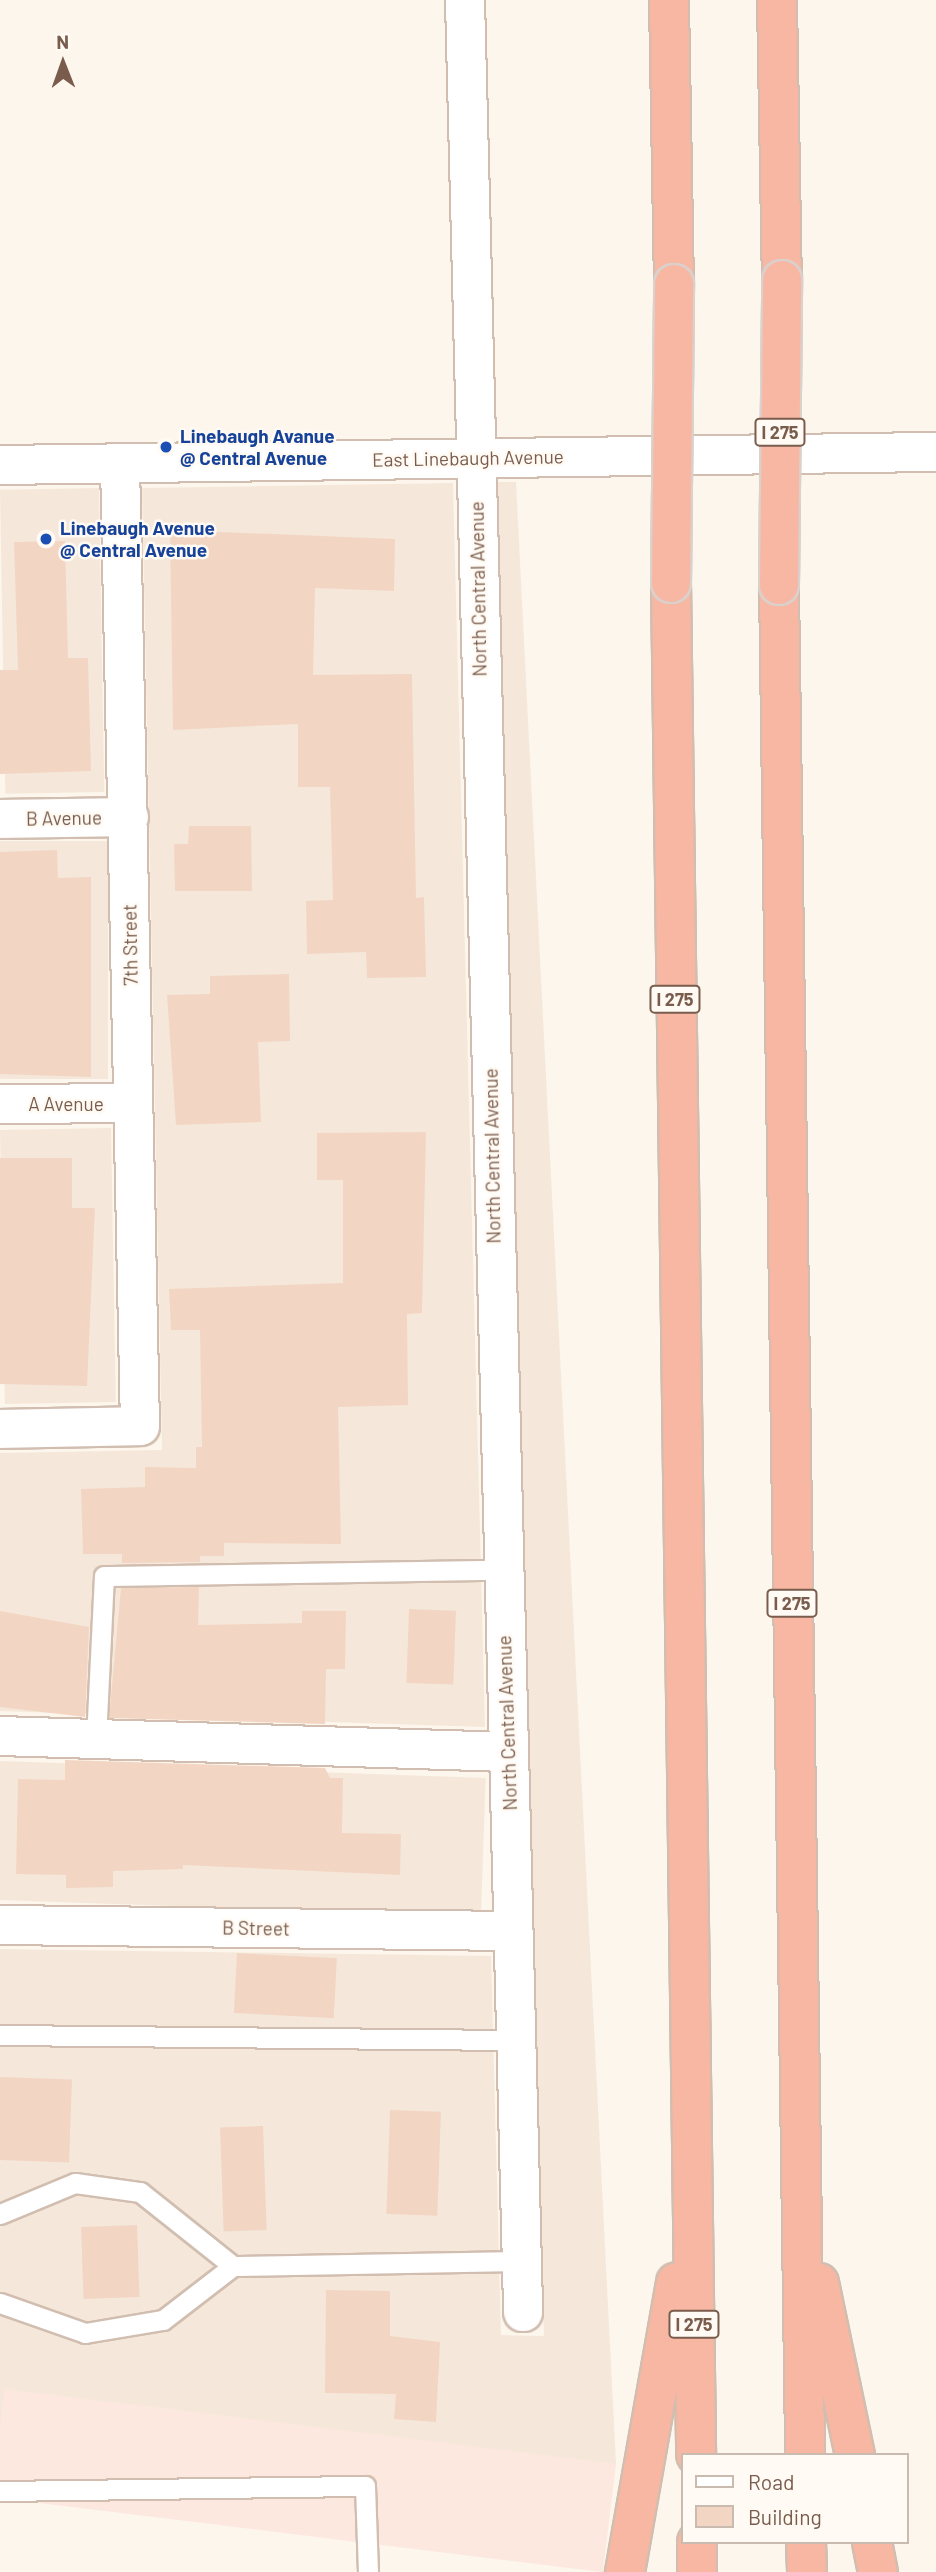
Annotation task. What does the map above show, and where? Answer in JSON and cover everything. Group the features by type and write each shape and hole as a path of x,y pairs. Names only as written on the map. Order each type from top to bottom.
{"highway":[{"name":"I 275","path":"669,0 674,284 671,583 696,2453"},
{"name":"I 275","path":"776,0 782,280 779,585 805,2453"},
{"path":"625,2572 692,2194"},
{"path":"802,2209 855,2453"},
{"path":"697,2544 697,2572"},
{"path":"806,2544 807,2572"},
{"path":"872,2544 878,2572"}],"street":[{"name":"North Central Avenue","path":"465,0 474,458 512,1931 524,2261 523,2312"},
{"name":"East Linebaugh Avenue","path":"0,465 936,453"},
{"name":"7th Street","path":"0,1429 139,1426 120,464"},
{"name":"B Avenue","path":"0,819 129,817"},
{"name":"A Avenue","path":"0,1104 132,1103"},
{"path":"0,1736 508,1752"},
{"name":"B Street","path":"0,1925 512,1931"}],"lane":[{"path":"96,1740 104,1576 502,1570"},
{"path":"0,2035 516,2040"},
{"path":"0,2214 75,2183 141,2192 233,2266"},
{"path":"0,2303 85,2333 163,2320 233,2266 524,2261"},
{"path":"0,2491 365,2486 369,2572"}],"shaded area":[{"path":"497,482 516,482 616,2464 0,2475 0,1949 491,1956 501,2335 544,2336"},
{"path":"453,483 485,1727 0,1711 0,1453 162,1450 142,488"},
{"path":"99,488 104,792 5,794 0,490"},
{"path":"0,841 108,841 108,1079 0,1079"},
{"path":"111,1128 116,1402 5,1404 0,1130"},
{"path":"0,1761 486,1778 481,1917 0,1900"},
{"path":"5,2389 616,2464 601,2572 0,2498 0,2426"}],"building":[{"path":"170,530 395,539 394,591 315,588 313,675 412,674 416,898 424,897 426,977 367,978 366,952 307,954 306,901 333,900 330,787 298,787 298,724 173,730"},
{"path":"65,541 68,658 88,658 91,771 0,774 0,670 18,670 14,542"},
{"path":"189,826 251,826 252,891 175,891 174,844 188,844"},
{"path":"57,850 58,878 91,877 91,1077 0,1074 0,852"},
{"path":"289,974 290,1041 258,1042 261,1122 176,1125 167,995 210,994 210,976"},
{"path":"426,1132 422,1313 407,1314 408,1405 338,1407 341,1544 224,1543 224,1556 200,1556 200,1562 122,1563 122,1554 83,1554 81,1489 145,1487 145,1467 196,1468 196,1447 202,1447 200,1330 171,1330 169,1289 343,1283 343,1180 317,1180 317,1133"},
{"path":"0,1158 72,1158 72,1208 95,1208 87,1386 0,1384"},
{"path":"199,1587 198,1625 302,1623 302,1611 346,1611 345,1669 326,1669 325,1724 109,1718 121,1588"},
{"path":"409,1609 456,1611 453,1685 406,1683"},
{"path":"0,1611 89,1627 85,1717 0,1707"},
{"path":"65,1760 325,1768 330,1778 343,1778 342,1833 401,1834 400,1875 183,1865 183,1869 113,1871 113,1887 66,1888 66,1875 16,1874 18,1779 65,1780"},
{"path":"237,1953 337,1958 334,2018 234,2013"},
{"path":"0,2077 72,2080 69,2162 0,2160"},
{"path":"390,2110 441,2112 437,2216 386,2214"},
{"path":"263,2126 267,2230 224,2231 220,2128"},
{"path":"137,2225 140,2297 84,2299 81,2227"},
{"path":"326,2290 390,2291 390,2336 440,2342 436,2422 394,2419 396,2394 325,2393"}],"place":[{"name":"Linebaugh Avanue @ Central Avenue","path":"166,447"},
{"name":"Linebaugh Avenue @ Central Avenue","path":"46,539"}]}
